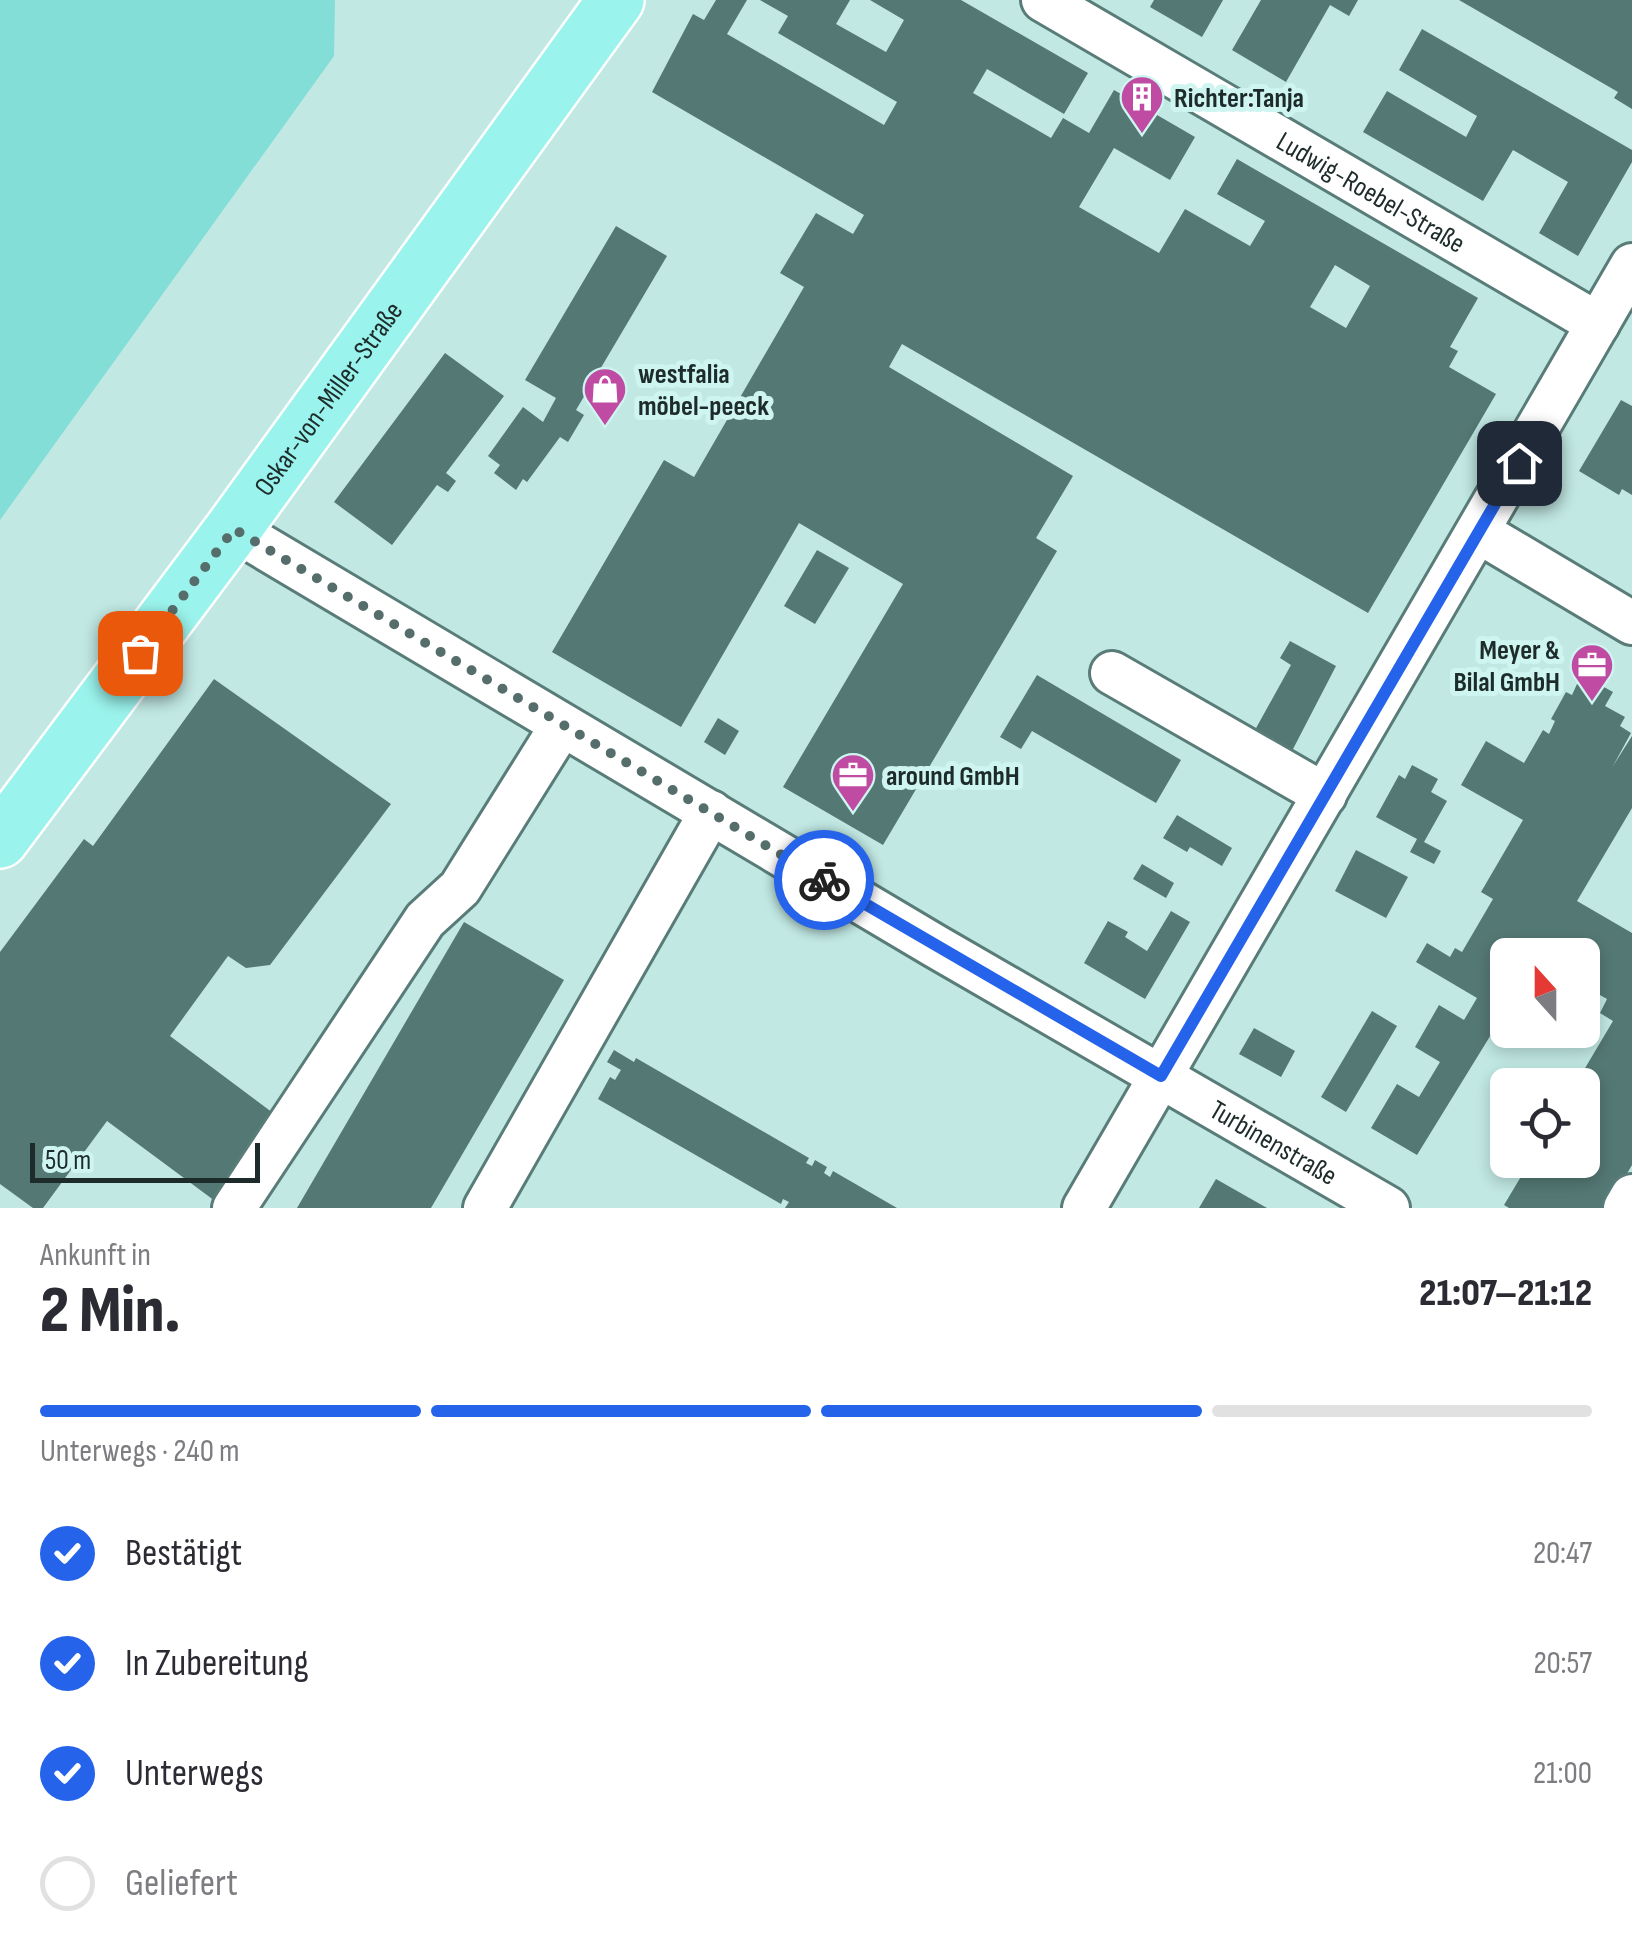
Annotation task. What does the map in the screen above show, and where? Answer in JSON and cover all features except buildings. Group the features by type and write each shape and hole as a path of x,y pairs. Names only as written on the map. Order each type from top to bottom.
{"main road":[{"name":"Oskar-von-Miller-Straße","path":"0,840 234,529 616,0"}],"street":[{"name":"Ludwig-Roebel-Straße","path":"1043,0 1598,324"},
{"path":"1084,1208 1632,265"},
{"name":"Turbinenstraße","path":"234,529 1388,1208"},
{"path":"1479,532 1632,622"},
{"path":"1112,672 1325,796"},
{"path":"234,1208 424,920 460,888 562,725"},
{"path":"501,1203 711,812"},
{"path":"1625,1208 1632,1196"}],"shaded area":[{"path":"0,0 335,0 334,56 0,520"}],"way so far":[{"path":"140,653 234,529 824,880"}],"place":[{"name":"Richter:Tanja","path":"1142,135"},
{"name":"westfalia möbel-peeck","path":"605,427"},
{"name":"Meyer & Bilal GmbH","path":"1592,703"},
{"name":"around GmbH","path":"853,813"}],"route":[{"path":"824,880 1161,1076 1519,463"}]}
